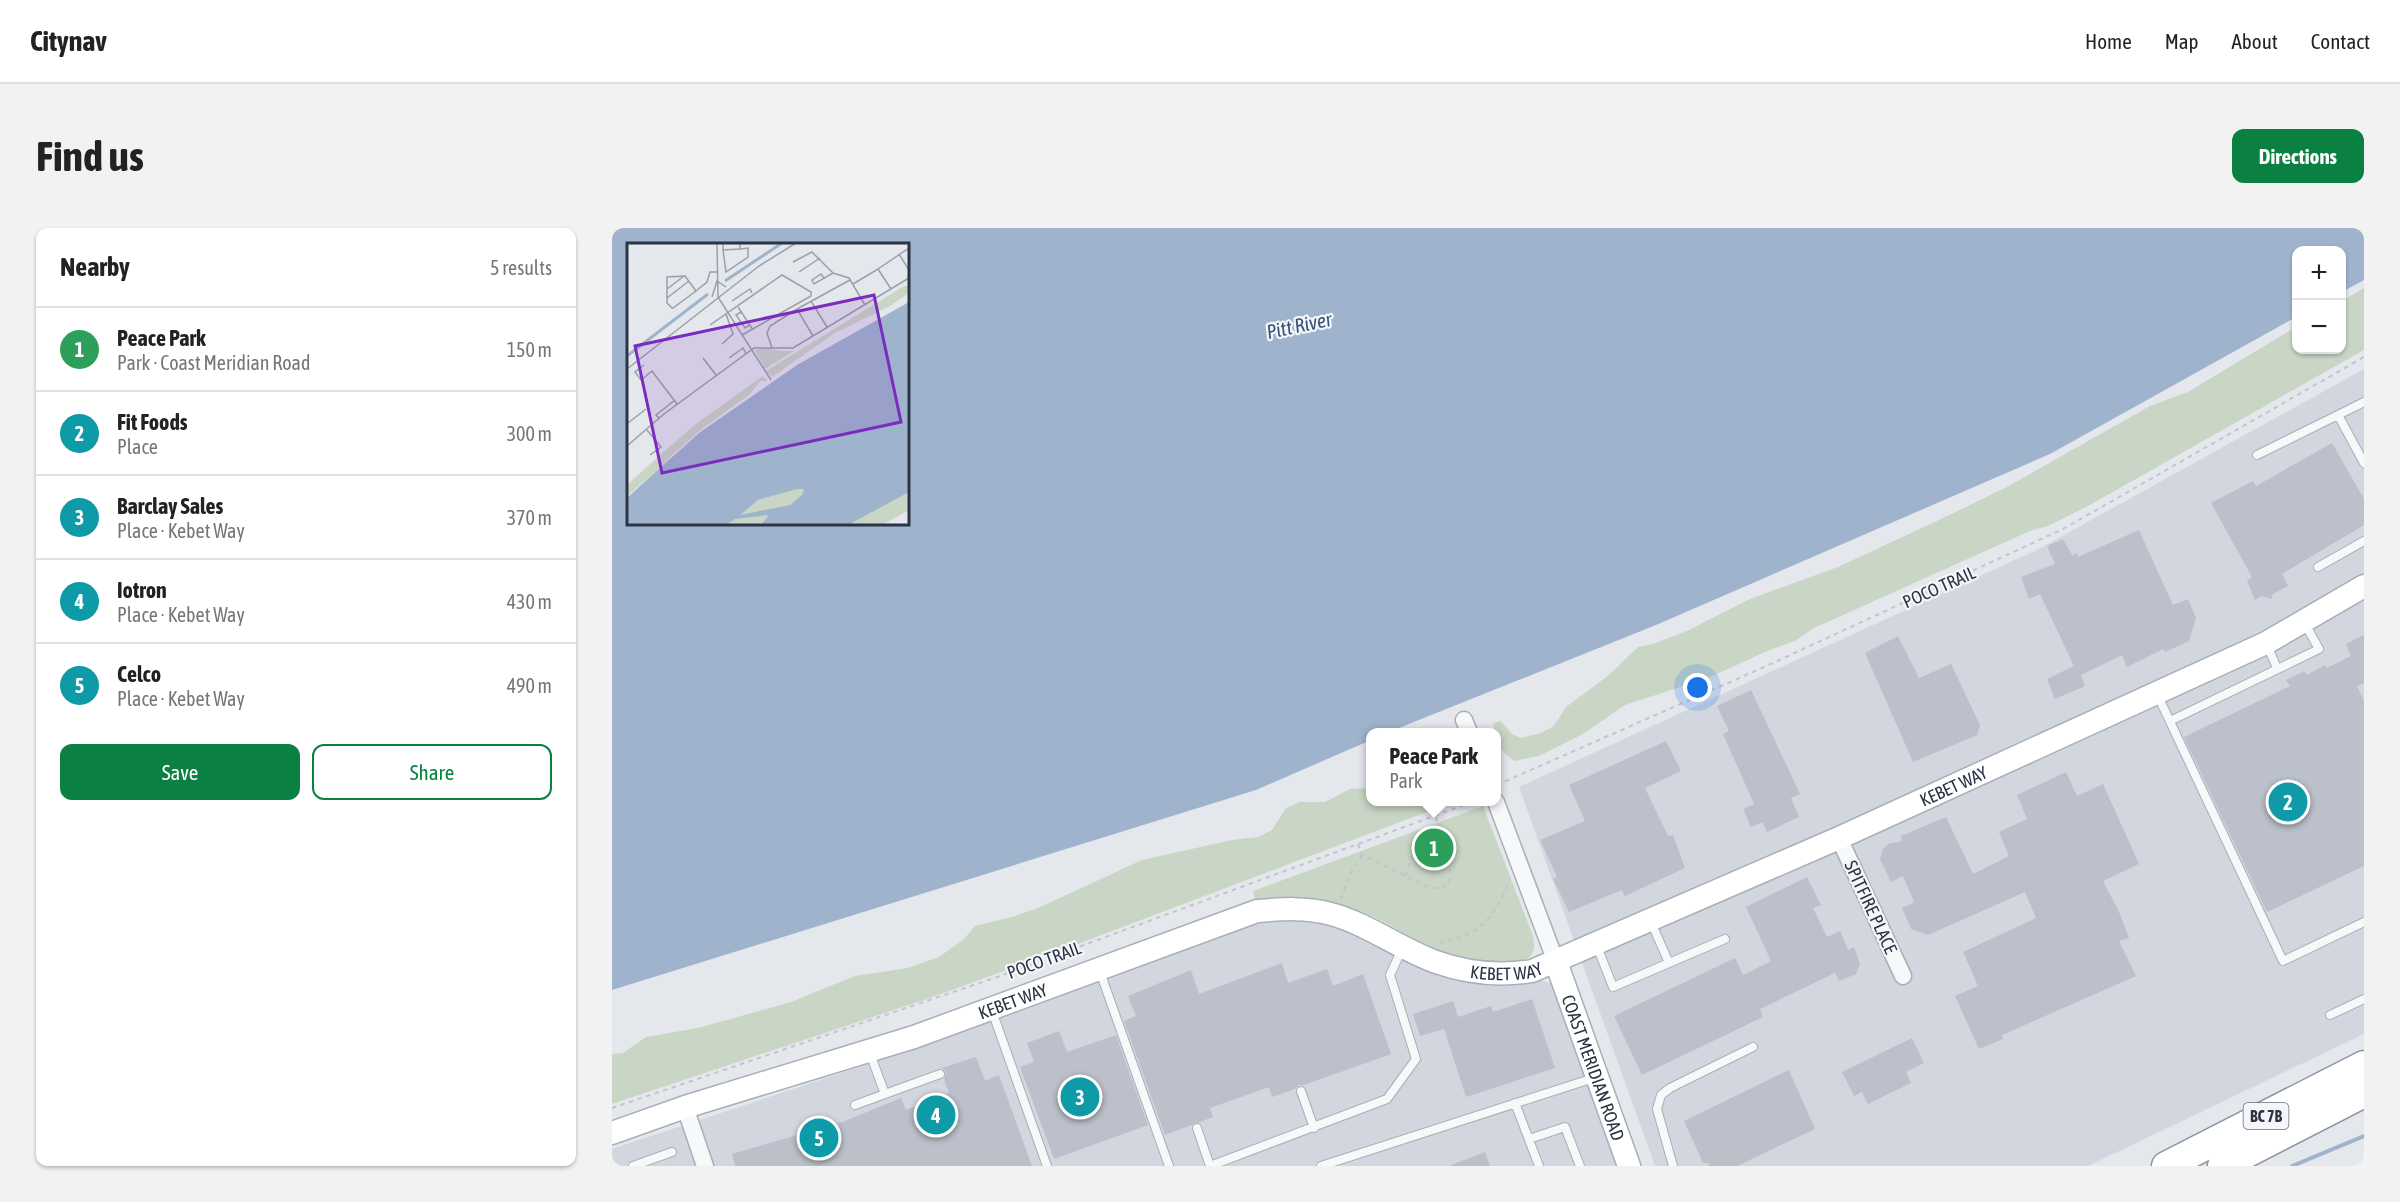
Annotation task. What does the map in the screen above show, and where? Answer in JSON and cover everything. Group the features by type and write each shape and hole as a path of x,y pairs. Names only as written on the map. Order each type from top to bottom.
{"highway":[{"name":"BC 7B","path":"2166,1166 2364,1065"},
{"name":"BC 7B","path":"2222,1166 2364,1094"}],"street":[{"name":"KEBET WAY","path":"612,1133 685,1107 914,1037 1257,912 1287,908 1336,915 1435,962 1461,969 1510,974 1532,971 1839,838 2266,643 2364,586"},
{"name":"COAST MERIDIAN ROAD","path":"1498,806 1629,1166"},
{"name":"SPITFIRE PLACE","path":"1839,838 1903,976"},
{"path":"685,1107 705,1166"}],"lane":[{"path":"2257,455 2364,402"},
{"path":"2338,415 2364,463"},
{"path":"2318,567 2364,541"},
{"path":"2170,721 2319,649 2304,622"},
{"path":"2266,643 2277,668"},
{"path":"2157,693 2283,961 2364,922"},
{"path":"1650,920 1669,963"},
{"path":"1596,944 1613,987 1725,939"},
{"path":"1197,1128 1210,1166 1387,1099 1416,1059 1390,975 1412,951"},
{"path":"1099,969 1169,1166"},
{"path":"2330,1015 2364,999"},
{"path":"991,1008 1047,1166"},
{"path":"1673,1166 1657,1109 1661,1095 1670,1088 1753,1047"},
{"path":"869,1050 885,1095"},
{"path":"855,1105 940,1074"},
{"path":"1321,1166 1597,1077"},
{"path":"1301,1091 1314,1128"},
{"path":"1515,1103 1539,1166"},
{"path":"1529,1139 1565,1127 1580,1166"},
{"path":"633,1166 672,1152"}],"path":[{"name":"POCO TRAIL","path":"1501,783 1762,668 2063,529 2364,357"},
{"name":"POCO TRAIL","path":"612,1108 997,977 1460,806"},
{"path":"1358,844 1362,855 1437,890 1446,886 1451,873 1436,816"},
{"path":"1405,876 1411,858 1416,852 1441,841"},
{"path":"1336,915 1351,872 1362,855"},
{"path":"1412,951 1466,936 1487,922 1499,904 1512,874 1522,871"}],"shaded area":[{"path":"2364,369 2364,1034 2088,1166 1655,1166 1519,787 2037,550"},
{"path":"1283,921 1319,923 1344,930 1378,945 1411,965 1455,981 1492,985 1539,980 1550,983 1616,1166 612,1166 612,1149 908,1051 1233,931 1261,923"}],"green space":[{"path":"2364,288 2364,350 2088,506 2048,526 2030,531 1814,628 1795,641 1708,678 1625,705 1583,734 1539,756 1514,761 1501,748 1501,728 1494,728 1493,723 1501,721 1512,734 1521,738 1541,733 1554,726 1566,707 1609,675 1638,647 1653,644 1687,631 1750,599 1838,567 2007,487 2150,406 2188,392 2292,329 2292,354 2346,354 2346,299"},
{"path":"1366,788 1366,806 1442,806 924,1000 612,1104 612,1054 623,1053 646,1037 698,1028 791,1002 855,976 908,968 939,957 964,939 975,926 1038,908 1142,860 1232,840 1258,837 1272,830 1286,808 1300,802 1325,802 1350,789"},
{"path":"1483,806 1533,936 1533,952 1526,960 1502,963 1447,955 1422,945 1374,917 1321,900 1297,898 1256,903 1253,891"}],"water":[{"name":"Pitt River","path":"612,228 2364,228 2364,280 2346,290 2346,246 2292,246 2292,319 2050,454 1656,625 1399,728 1366,728 1366,742 1256,790 612,990"}],"building":[{"path":"2332,443 2364,499 2364,525 2282,574 2288,586 2273,594 2272,599 2261,596 2255,600 2247,581 2252,577 2211,503 2253,481 2256,486"},
{"path":"2139,530 2173,605 2188,599 2196,618 2189,641 2165,652 2163,649 2127,667 2122,655 2081,675 2085,686 2055,699 2047,679 2074,666 2040,594 2029,599 2021,577 2055,564 2047,546 2063,539 2072,555 2077,553 2078,557"},
{"path":"2364,635 2364,683 2357,686 2364,701 2364,866 2267,912 2184,737 2290,686 2286,680 2305,671 2307,675 2325,665 2327,668 2351,656 2346,644"},
{"path":"1898,636 1919,678 1951,664 1980,725 1977,735 1913,762 1865,653"},
{"path":"1751,690 1800,794 1791,798 1799,817 1767,832 1763,822 1751,827 1743,809 1754,804 1723,734 1729,731 1717,706"},
{"path":"1666,741 1681,771 1645,788 1668,836 1673,835 1685,868 1625,896 1622,890 1569,912 1553,879 1557,877 1540,840 1585,821 1569,785"},
{"path":"2066,772 2077,796 2103,784 2139,864 2103,881 2129,938 2119,941 2136,976 2002,1035 2003,1039 1979,1049 1955,996 1978,986 1963,952 2036,918 2025,892 1928,935 1911,929 1902,908 1914,902 1903,876 1891,882 1880,859 1883,849 1888,844 1902,841 1901,836 1946,817 1973,874 2009,856 1999,832 2027,819 2017,795"},
{"path":"1807,877 1821,905 1813,908 1827,937 1840,931 1848,950 1854,947 1860,964 1856,974 1839,981 1835,973 1760,1009 1763,1017 1642,1075 1614,1016 1735,958 1743,975 1771,961 1746,907"},
{"path":"1282,963 1288,983 1327,969 1333,986 1363,974 1391,1054 1304,1085 1298,1085 1295,1089 1272,1097 1269,1087 1210,1108 1213,1117 1165,1135 1124,1021 1136,1016 1128,996 1191,970 1199,994"},
{"path":"1532,999 1555,1068 1466,1097 1444,1029 1420,1036 1413,1014 1453,1001 1458,1017 1491,1006 1493,1012"},
{"path":"1059,1031 1067,1052 1116,1035 1148,1125 1054,1159 1020,1067 1034,1062 1027,1043"},
{"path":"1912,1038 1924,1063 1906,1072 1911,1083 1868,1104 1862,1092 1854,1096 1842,1072"},
{"path":"976,1057 985,1081 999,1075 1032,1166 735,1166 732,1154 845,1121 901,1098 906,1110 949,1093 944,1079 946,1072 942,1068"},
{"path":"1789,1070 1815,1129 1737,1166 1709,1166 1708,1163 1703,1163 1684,1121"},
{"path":"1485,1152 1490,1166 1451,1166 1451,1165"}],"waterway":[{"path":"2292,1166 2364,1136"}],"place":[{"name":"Fit Foods","path":"2288,802"},
{"name":"Peace Park","path":"1434,848"},
{"name":"Barclay Sales","path":"1080,1097"},
{"name":"Iotron","path":"936,1115"},
{"name":"Celco","path":"819,1138"}]}
